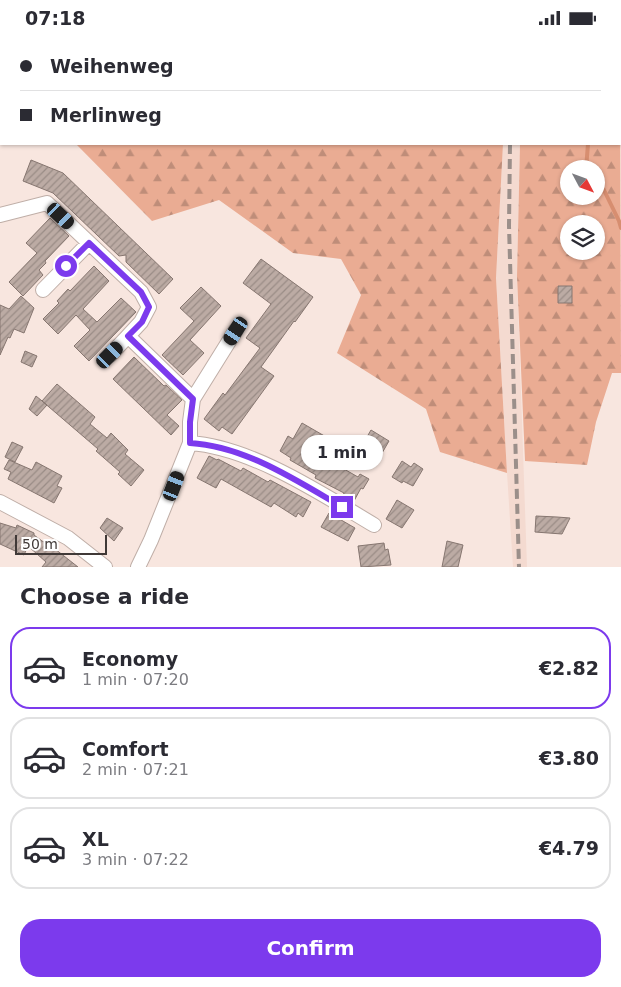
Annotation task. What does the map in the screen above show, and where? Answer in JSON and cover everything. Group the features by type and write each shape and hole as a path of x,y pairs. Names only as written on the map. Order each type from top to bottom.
{"street":[{"path":"0,215 47,203 141,292 149,307 142,322 110,355"},
{"path":"43,289 89,243"},
{"path":"138,567 152,539 190,443 193,399 236,331"},
{"path":"128,336 193,399"},
{"path":"190,443 233,450 297,480 374,525"},
{"path":"0,502 68,538 105,567"}],"shaded area":[{"path":"503,145 520,145 517,276 527,567 513,567 496,278"}],"green space":[{"path":"77,145 503,145 496,278 507,473 440,452 426,409 337,353 361,295 341,259 293,253 219,200 152,221"},
{"path":"520,145 620,145 621,373 612,373 596,422 587,465 525,461 517,276"}],"building":[{"path":"31,160 63,173 173,279 159,294 126,262 126,255 119,256 53,193 23,181"},
{"path":"50,218 69,236 45,261 46,263 39,270 43,275 23,296 9,282 37,253 26,243"},
{"path":"261,259 313,297 261,367 274,376 232,434 222,427 219,431 204,419 223,393 225,395 260,348 246,338 271,304 243,283"},
{"path":"94,266 109,281 83,309 97,322 121,298 136,312 89,361 74,346 90,330 76,315 58,334 43,319 59,303 57,301 68,289 70,291"},
{"path":"558,286 572,286 572,303 558,303"},
{"path":"201,287 221,306 190,340 204,353 183,375 162,355 194,321 180,308"},
{"path":"21,296 34,308 24,333 14,329 0,355 0,305 9,309"},
{"path":"25,351 37,356 32,367 21,362"},
{"path":"134,357 164,386 166,385 182,400 167,415 179,426 171,435 113,379"},
{"path":"57,384 95,417 90,424 107,438 111,433 128,450 125,454 144,470 131,486 118,474 120,472 96,451 98,449 42,401"},
{"path":"36,396 47,405 37,416 29,409"},
{"path":"302,423 347,449 337,465 358,477 360,474 369,479 363,489 361,488 354,501 343,495 344,493 315,478 316,475 290,460 291,458 280,451 288,436 293,439"},
{"path":"371,430 389,441 378,460 360,449"},
{"path":"12,442 23,447 15,462 5,457"},
{"path":"209,456 241,471 243,468 268,482 270,480 311,502 303,517 298,513 296,517 274,503 271,507 221,479 216,488 197,478"},
{"path":"9,460 32,470 36,462 62,476 57,486 62,488 54,503 8,479 11,472 4,469"},
{"path":"402,461 411,467 414,463 423,469 413,486 403,481 402,483 392,477"},
{"path":"397,500 414,510 402,528 386,519"},
{"path":"329,513 355,528 348,541 321,527"},
{"path":"536,516 570,518 562,534 535,532"},
{"path":"107,518 123,528 114,541 100,528"},
{"path":"0,523 16,528 17,525 34,533 34,535 78,567 42,567 46,562 28,546 24,555 0,544"},
{"path":"447,541 463,545 458,567 442,567"},
{"path":"384,543 385,550 388,549 391,565 361,567 358,546"}],"waterway":[{"path":"587,160 588,145"},
{"path":"605,192 621,228"}],"railway":[{"path":"510,145 509,226 519,567"}],"route":[{"path":"66,266 89,243 141,292 149,307 142,322 128,336 193,399 190,443 233,450 297,480 342,507"}]}
